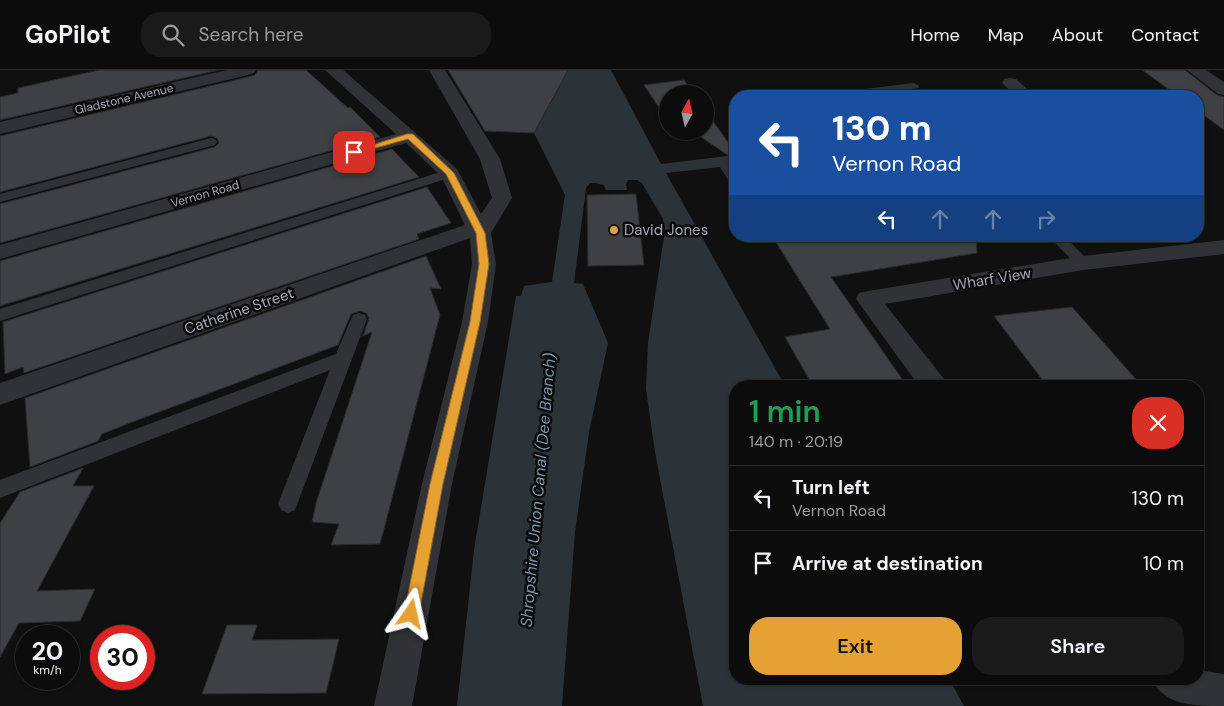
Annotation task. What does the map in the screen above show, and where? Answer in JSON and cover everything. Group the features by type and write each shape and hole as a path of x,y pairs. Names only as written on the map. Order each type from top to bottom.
{"street":[{"name":"Gladstone Avenue","path":"0,128 248,70"},
{"path":"334,70 450,173 479,230 484,264 475,322 437,484 393,706"},
{"path":"437,70 490,159 502,198 479,230"},
{"path":"1195,70 1224,90"},
{"path":"1010,84 1018,90"},
{"name":"Vernon Road","path":"0,252 410,136"},
{"name":"Catherine Street","path":"0,394 479,230"},
{"path":"1204,234 1222,248"},
{"name":"Wharf View","path":"929,380 868,299 1083,264 1222,248"},
{"path":"1181,691 1224,692"}],"lane":[{"path":"878,90 914,86"},
{"path":"0,198 211,142"},
{"path":"0,315 450,173"},
{"path":"1061,242 1083,264"},
{"path":"288,504 359,319"},
{"path":"0,489 343,358"}],"water":[{"name":"Shropshire Union Canal (Dee Branch)","path":"557,70 611,70 661,164 729,156 729,181 720,167 666,173 782,380 729,380 729,685 952,685 964,706 703,706 655,452 646,389 648,343 665,230 663,219 642,183 637,180 628,180 626,184 627,190 606,190 604,185 595,183 590,183 586,188 574,283 583,284 608,343 589,432 575,532 562,706 457,706 474,550 516,296 521,296 524,286 552,282 565,195 534,133 561,84"}],"building":[{"path":"99,70 219,70 0,120 0,97 18,93 18,88"},
{"path":"258,70 306,70 348,108 350,107 380,137 0,243 0,204 215,147 219,143 217,138 211,136 0,192 0,136 248,77 255,75"},
{"path":"448,70 568,70 534,133 485,131"},
{"path":"1142,70 1185,70 1217,95 1224,97 1224,130 1204,115 1204,90 1170,90"},
{"path":"684,80 688,85 659,85 659,108 644,85"},
{"path":"714,123 729,144 729,156 705,140 714,140"},
{"path":"392,149 419,177 0,306 0,261"},
{"path":"427,187 451,223 417,234 419,239 24,373 23,367 5,374 3,322"},
{"name":"David Jones","path":"636,194 644,265 588,266 587,195"},
{"path":"776,242 976,242 977,253 831,277 903,380 810,380 785,337 830,329"},
{"path":"426,256 441,289 430,288 440,315 380,544 331,545 339,524 312,522 316,503 372,332 363,336 369,318 366,313 360,311 351,314 338,345 127,424 102,434 98,441 30,467 25,398"},
{"path":"1072,307 1137,380 1042,380 994,316"},
{"path":"83,468 73,486 94,486 37,591 95,589 80,621 19,623 15,625 15,630 0,657 0,523 20,492"},
{"path":"227,625 257,625 252,640 339,639 326,693 202,694"}],"place":[{"name":"David Jones","path":"614,230"}],"route":[{"path":"354,152 410,136 450,173 480,233 484,264 475,322 437,484 411,614"}]}
